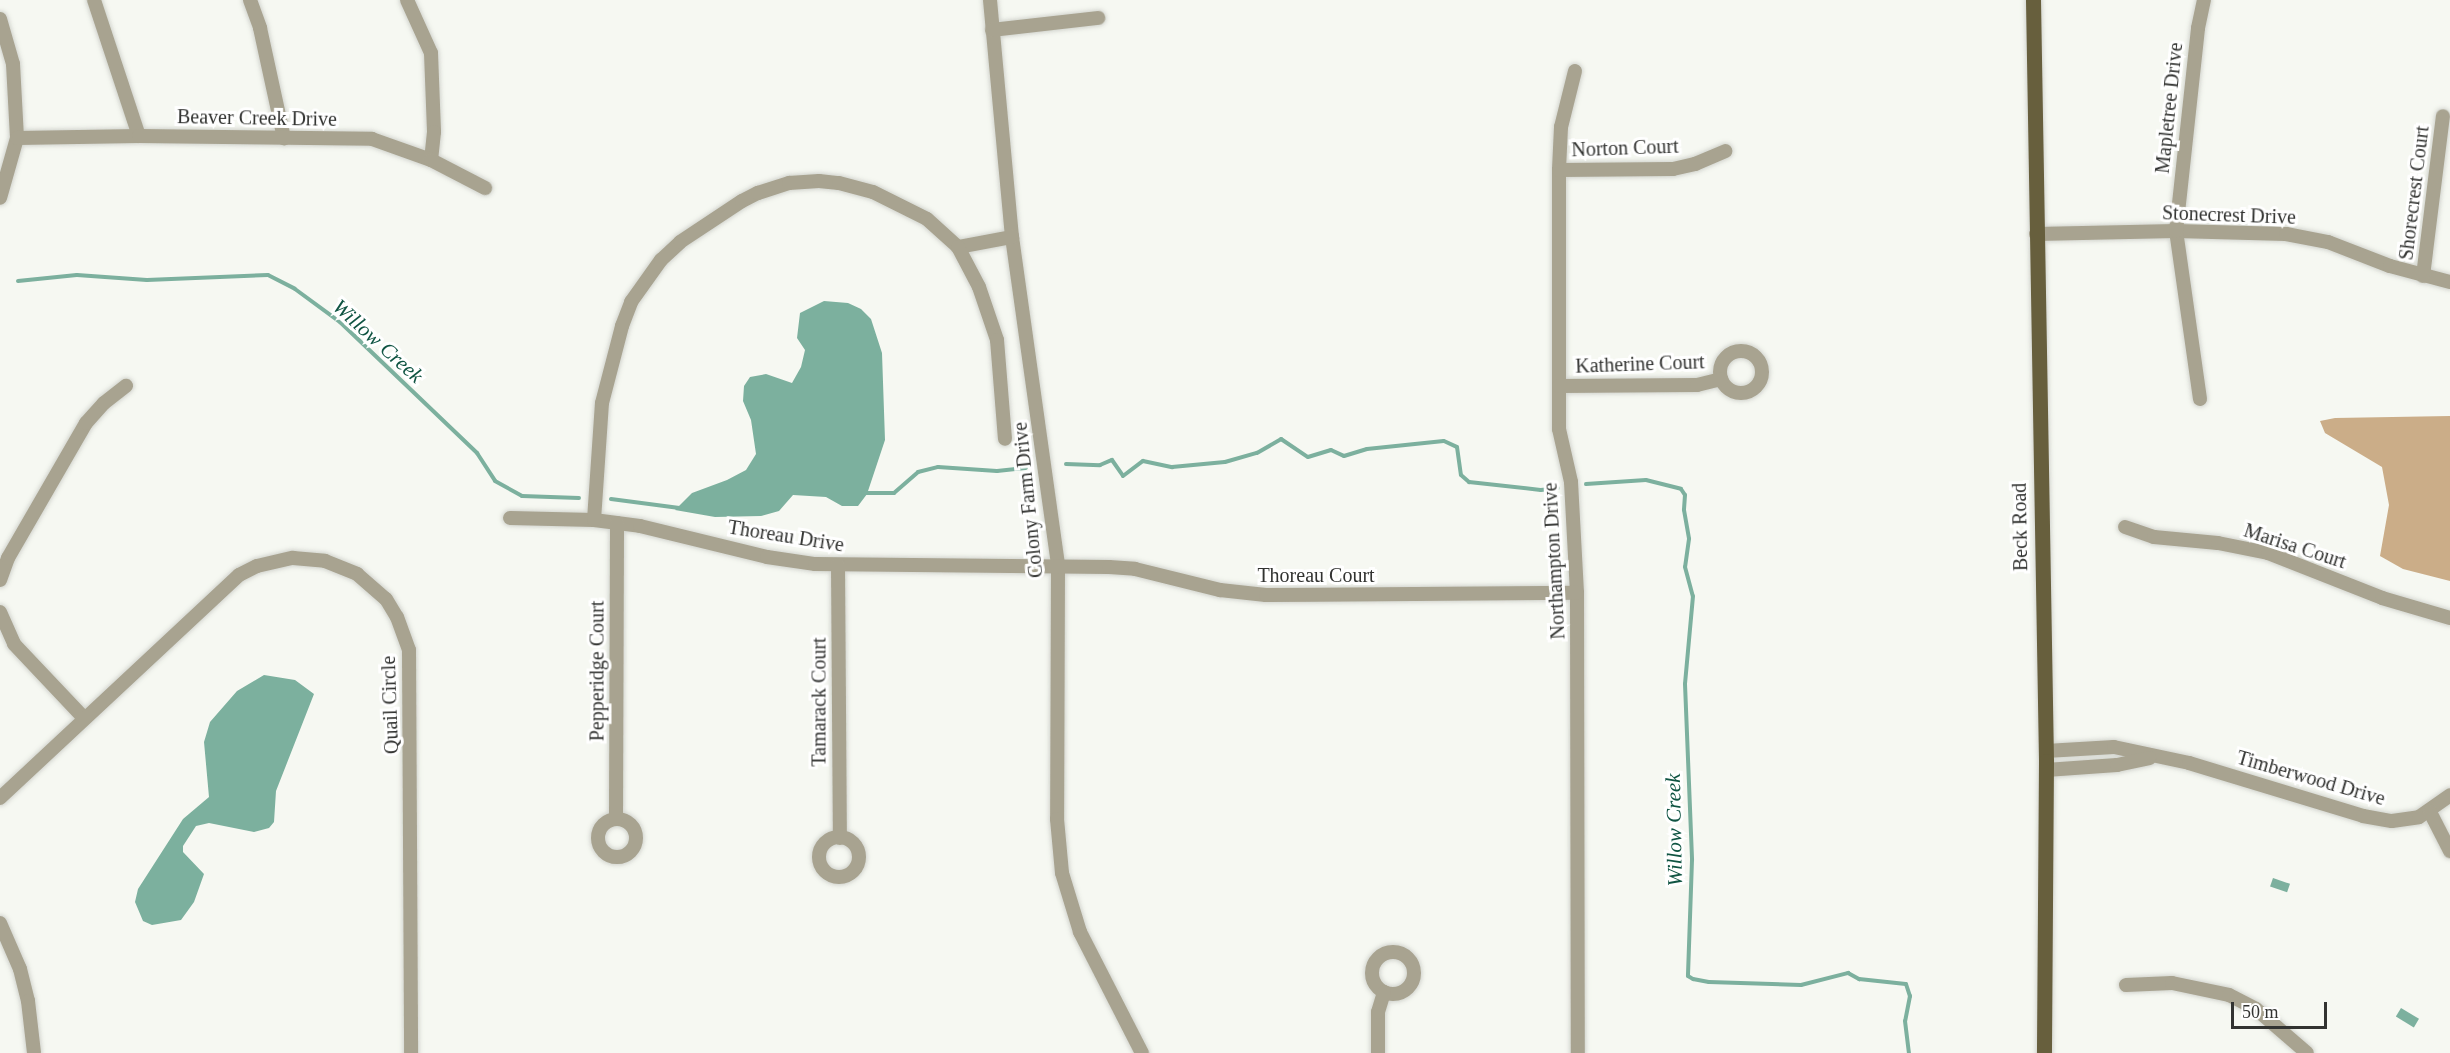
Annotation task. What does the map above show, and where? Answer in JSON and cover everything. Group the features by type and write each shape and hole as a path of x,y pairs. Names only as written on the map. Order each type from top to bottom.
{"main road":[{"name":"Beck Road","path":"2033,0 2046,751 2044,1053"}],"street":[{"path":"94,0 140,136"},
{"path":"250,0 260,28 284,138"},
{"path":"407,0 431,53 434,123 431,160"},
{"name":"Colony Farm Drive","path":"990,0 1012,237 1058,566 1057,819 1062,873 1080,932 1142,1053"},
{"name":"Mapletree Drive","path":"2200,399 2176,231 2198,28 2204,0"},
{"path":"992,30 1098,18"},
{"path":"0,19 13,64 17,138 0,198"},
{"name":"Northampton Drive","path":"1575,71 1561,127 1559,170 1559,429 1571,482 1577,593 1578,1053"},
{"name":"Shorecrest Court","path":"2423,276 2444,116"},
{"name":"Beaver Creek Drive","path":"17,138 140,136 372,139 431,160 485,188"},
{"name":"Norton Court","path":"1559,170 1673,169 1695,164 1725,151"},
{"path":"594,520 602,403 622,326 645,280 680,242 758,193 789,183 819,181 854,186 893,201 927,219 958,248 979,287 997,340 1005,439"},
{"name":"Stonecrest Drive","path":"2036,234 2269,232 2328,242 2423,276 2450,282"},
{"path":"958,248 1012,237"},
{"name":"Katherine Court","path":"1559,386 1697,385 1721,379"},
{"path":"0,580 2,564 86,423 104,403 126,386"},
{"name":"Thoreau Drive","path":"510,518 594,520 640,526 767,557 838,565 1058,566"},
{"name":"Pepperidge Court","path":"616,819 617,523"},
{"name":"Marisa Court","path":"2124,527 2154,537 2252,549 2289,560 2382,598 2450,618"},
{"name":"Quail Circle","path":"0,798 222,588 257,566 293,558 325,561 357,574 378,591 398,617 404,633 411,669 411,1053"},
{"name":"Tamarack Court","path":"838,565 840,838"},
{"name":"Thoreau Court","path":"1058,566 1135,569 1220,590 1266,595 1577,593"},
{"path":"0,612 14,644 84,718"},
{"name":"Timberwood Drive","path":"2046,751 2114,747 2190,763 2383,820 2404,821 2430,812 2450,795"},
{"name":"Timberwood Drive","path":"2046,770 2117,765 2154,757"},
{"path":"2430,812 2450,851"},
{"path":"0,924 28,1001 34,1053"},
{"path":"2126,985 2172,983 2229,995 2256,1009 2307,1053"},
{"path":"1378,1053 1378,1012 1384,992"}],"shaded area":[{"path":"824,301 848,303 861,309 871,319 882,353 885,440 867,494 858,506 842,506 826,497 793,495 779,511 761,516 715,517 675,510 692,493 746,470 756,454 751,420 743,401 744,386 750,377 766,374 792,383 801,367 805,350 797,338 800,313"},
{"path":"2450,416 2450,581 2403,569 2380,556 2389,505 2382,467 2325,433 2320,421 2335,418"},
{"path":"264,675 295,680 314,694 276,791 274,822 269,828 254,832 209,823 196,826 183,846 183,852 204,874 194,902 181,920 152,925 143,921 135,902 138,889 183,819 209,797 204,742 210,722 237,691"},
{"path":"2273,878 2290,884 2287,892 2270,887"},
{"path":"2401,1008 2419,1019 2414,1027 2396,1017"}],"waterway":[{"name":"Willow Creek","path":"18,281 77,275 147,280 268,275 295,289 340,322 477,453 495,481 522,496 579,498"},
{"name":"Willow Creek","path":"1066,464 1100,465 1112,460 1123,476 1143,461 1172,467 1225,462 1257,453 1281,439 1308,457 1331,450 1344,456 1367,449 1444,441 1457,447 1461,475 1469,482 1541,490 1558,488"},
{"name":"Willow Creek","path":"863,493 894,493 918,472 938,467 997,471 1026,468"},
{"name":"Willow Creek","path":"1586,484 1646,480 1681,489 1685,495 1684,510 1689,539 1685,567 1693,596 1685,684 1692,860 1688,976 1709,982 1801,985 1848,973 1859,979 1906,984 1910,996 1905,1021 1909,1053"},
{"name":"Willow Creek","path":"611,499 679,508"}]}
